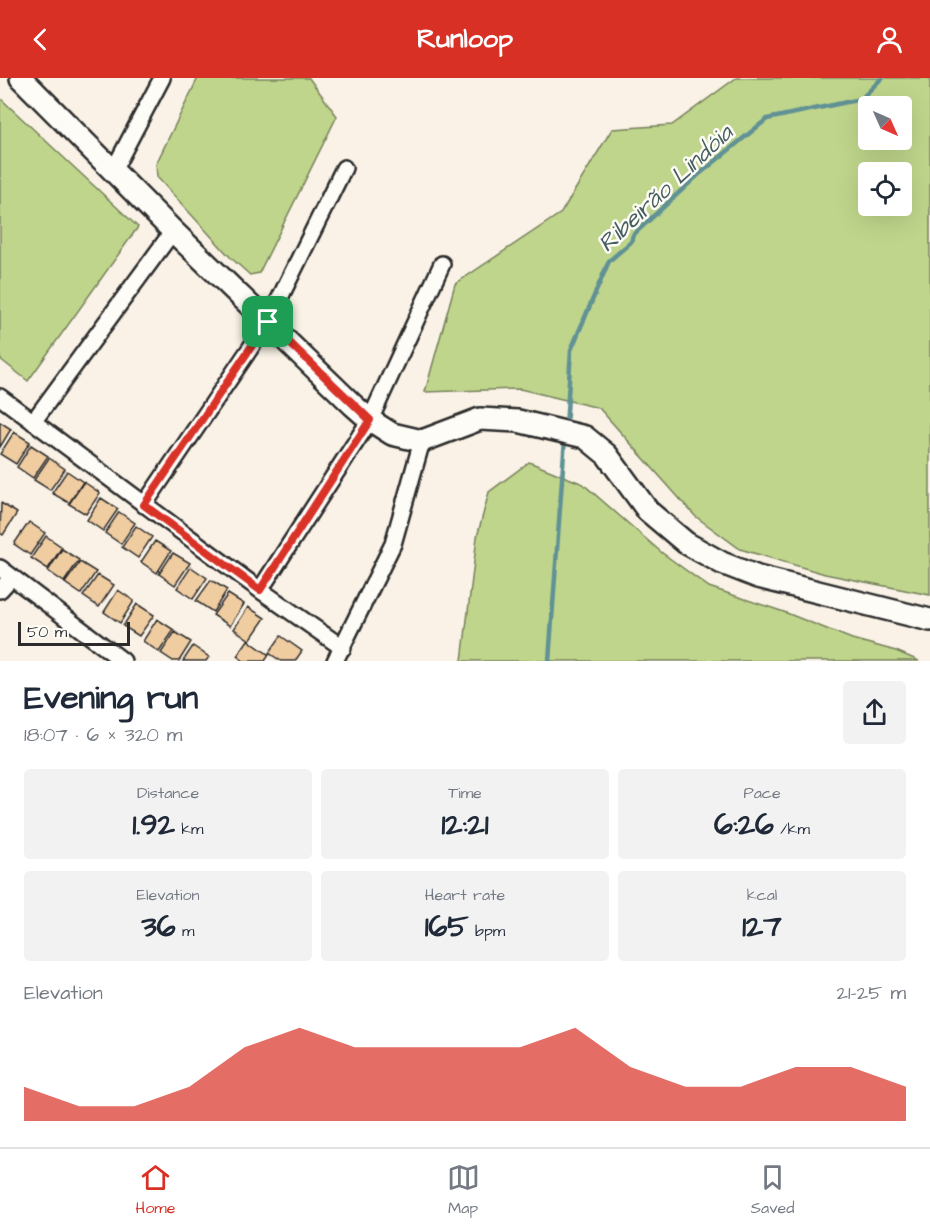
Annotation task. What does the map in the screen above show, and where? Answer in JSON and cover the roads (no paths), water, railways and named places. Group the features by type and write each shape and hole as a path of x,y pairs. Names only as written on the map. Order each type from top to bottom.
{"street":[{"path":"21,78 173,231 370,420 392,434 422,441 480,419 518,421 585,437 607,455 648,511 686,543 723,563 758,577 930,620"},
{"path":"113,171 162,78"},
{"path":"144,505 268,322 344,168"},
{"path":"33,422 173,231"},
{"path":"260,590 370,420 442,264"},
{"path":"0,397 260,590 339,655 393,544 422,441"},
{"path":"0,590 6,572 123,661"}],"waterway":[{"name":"Ribeirão Lindóia","path":"566,427 571,350 609,261 631,242 633,235 697,176 767,119 861,99 882,78"},
{"name":"Ribeirão Lindóia","path":"549,661 565,438"}]}
